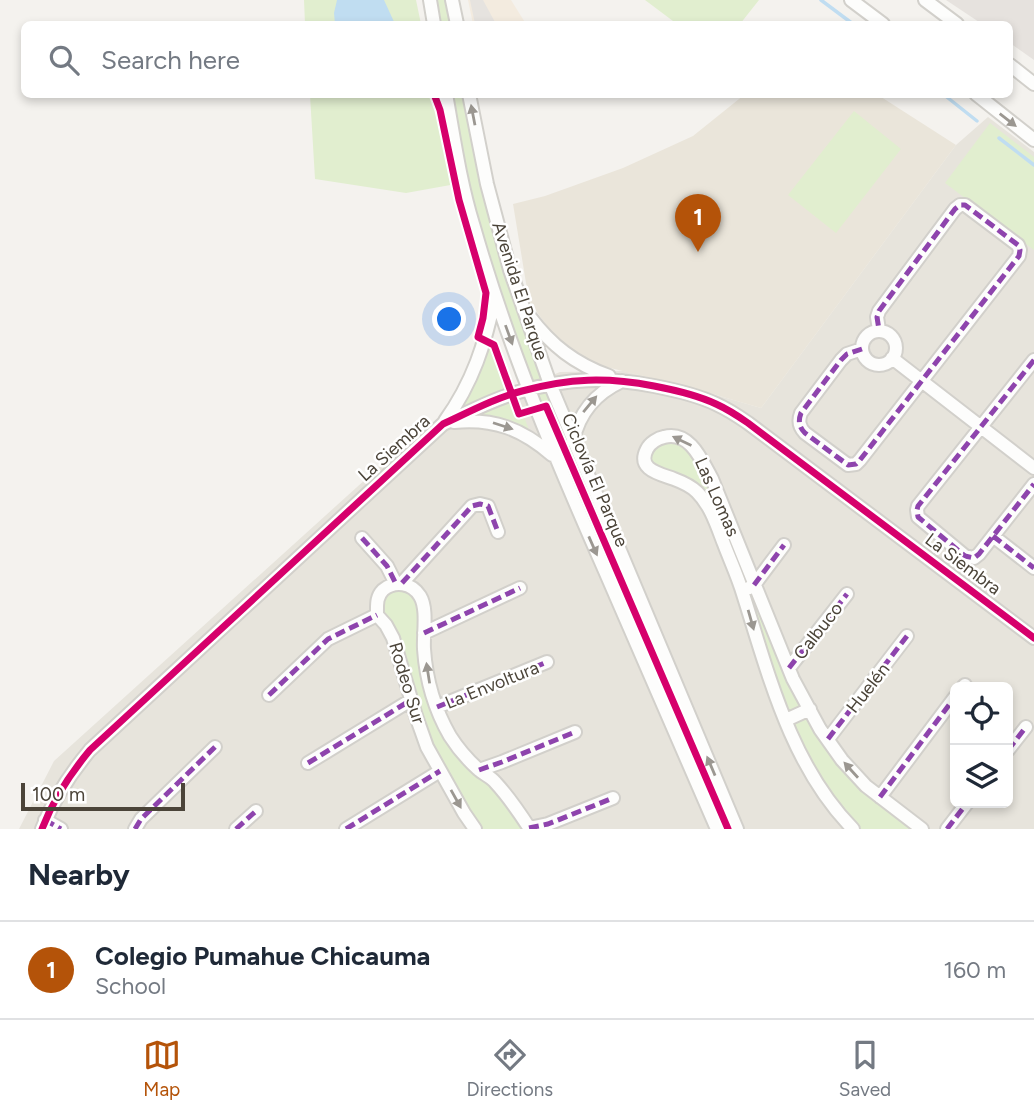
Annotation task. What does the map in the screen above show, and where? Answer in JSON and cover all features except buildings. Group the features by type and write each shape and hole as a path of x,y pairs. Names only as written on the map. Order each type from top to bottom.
{"street":[{"path":"430,0 434,21"},
{"path":"452,0 456,21"},
{"path":"852,1 860,3 871,0"},
{"path":"925,0 953,21"},
{"path":"852,1 879,21"},
{"path":"1013,67 1034,83"},
{"name":"Avenida El Parque","path":"447,98 472,223 528,389 717,829"},
{"name":"Avenida El Parque","path":"470,98 480,154 497,219 522,307 550,384 737,829"},
{"path":"981,98 1034,140"},
{"path":"457,155 461,160 469,162 476,160 480,154"},
{"path":"862,349 847,354 841,360 800,416 800,424 805,433 844,463 852,465 858,462 1019,256 1018,245 965,205 960,205 879,311 879,330"},
{"path":"472,223 484,225 497,219"},
{"path":"443,424 464,392 480,359 496,296"},
{"path":"522,307 548,339 567,356 590,369 622,380"},
{"path":"879,330 885,331 893,338 896,349 892,358 882,365 867,360 862,349 864,338 879,330"},
{"path":"892,358 1034,468"},
{"path":"1034,360 918,506 916,514 968,557 974,558 1034,484"},
{"name":"La Siembra","path":"44,825 73,771 90,750 443,424 491,402 550,384 592,379 622,380 679,391 715,403 748,423 1034,636"},
{"path":"573,440 578,423 590,403 622,380"},
{"path":"443,424 467,421 499,424 528,436 555,457"},
{"name":"Las Lomas","path":"853,829 819,787 786,719 761,653 749,588 712,478 695,449 687,441 675,436 657,439 647,449 645,457 648,466 658,475 692,488 705,502 713,516 749,588 789,668 793,679 842,760 866,786 918,828"},
{"path":"269,695 328,639 377,615 377,598 384,589 399,583 472,506 488,506 498,532"},
{"path":"993,536 1034,568"},
{"name":"Rodeo Sur","path":"362,538 399,583 415,590 421,597 424,606 424,650 431,693 450,737 512,802 529,829"},
{"path":"749,588 784,545"},
{"path":"424,633 520,588"},
{"name":"Calbuco","path":"789,668 847,594"},
{"name":"Rodeo Sur","path":"377,615 393,638 427,747 475,829"},
{"name":"Huelén","path":"828,739 907,636"},
{"name":"La Envoltura","path":"437,707 547,662"},
{"path":"308,763 411,700"},
{"path":"880,797 950,704"},
{"path":"786,719 810,709"},
{"path":"1012,745 1026,727"},
{"path":"479,770 575,732"},
{"path":"427,747 450,737"},
{"path":"135,829 141,819 215,747"},
{"path":"346,829 440,771"},
{"path":"529,829 613,798"},
{"path":"947,829 963,808"},
{"path":"236,829 256,811"},
{"path":"44,825 61,829"}],"shaded area":[{"path":"468,0 511,0 524,21 472,21"},
{"path":"470,0 483,0 494,21 474,21"},
{"path":"946,0 1034,0 1034,60 1013,45 1013,21 978,21"},
{"path":"740,98 883,98 956,145 761,408 594,364 554,336 529,301 513,204 545,196 623,168 693,136"},
{"path":"988,117 1034,152 1034,829 19,829 54,761 409,440 435,423 560,372 624,371 761,408 956,145"}],"green space":[{"path":"304,0 416,0 420,21 305,21"},
{"path":"434,0 447,0 450,21 438,21"},
{"path":"645,0 759,0 742,21 673,21"},
{"path":"310,98 436,98 456,184 406,193 315,179"},
{"path":"452,98 465,98 479,172 511,288 733,829 721,829 560,460 501,296 462,155"},
{"path":"854,111 901,149 836,233 788,195"},
{"path":"990,123 1034,157 1034,250 945,183"},
{"path":"489,339 493,339 510,386 461,407 478,374"},
{"path":"517,398 529,430 505,420 479,414 481,411"},
{"path":"666,441 681,444 695,457 818,730 917,829 857,829 808,764 707,501 650,466 649,449"},
{"path":"397,587 412,592 420,607 421,651 448,738 490,782 526,829 479,829 430,745 380,614 380,599"}],"water":[{"path":"337,0 384,0 394,21 335,21"}],"waterway":[{"path":"821,0 849,21"},
{"path":"948,98 977,121"},
{"path":"999,138 1034,165"}],"marked path":[{"path":"862,349 847,354 841,360 801,413 800,419 800,426 805,433 848,465 856,464 860,460 1019,256 1018,245 965,205 960,205 879,311 879,330"},
{"path":"1034,360 918,506 918,517 965,556 974,558 1034,484"},
{"path":"402,583 472,506 488,506 498,532"},
{"path":"993,536 1034,568"},
{"path":"362,538 387,566 396,584"},
{"path":"754,585 784,545"},
{"path":"424,633 520,588"},
{"path":"789,668 847,594"},
{"path":"269,695 328,639 377,615"},
{"path":"828,739 907,636"},
{"path":"437,707 547,662"},
{"path":"308,763 411,700"},
{"path":"880,797 950,704"},
{"path":"1012,745 1026,727"},
{"path":"479,770 575,732"},
{"path":"135,829 141,819 215,747"},
{"path":"346,829 440,771"},
{"path":"529,828 548,824 613,798"},
{"path":"947,829 963,808"},
{"path":"236,829 256,811"},
{"path":"45,820 61,829"}],"cycle path":[{"name":"Ciclovía El Parque","path":"436,98 459,200 486,293 478,337 494,345 519,414 546,406 728,829"},
{"path":"42,829 63,788 90,750 443,424 502,397 556,383 588,380 637,383 686,393 724,408 748,423 1034,638"}],"place":[{"name":"Colegio Pumahue Chicauma","path":"698,252"}]}
